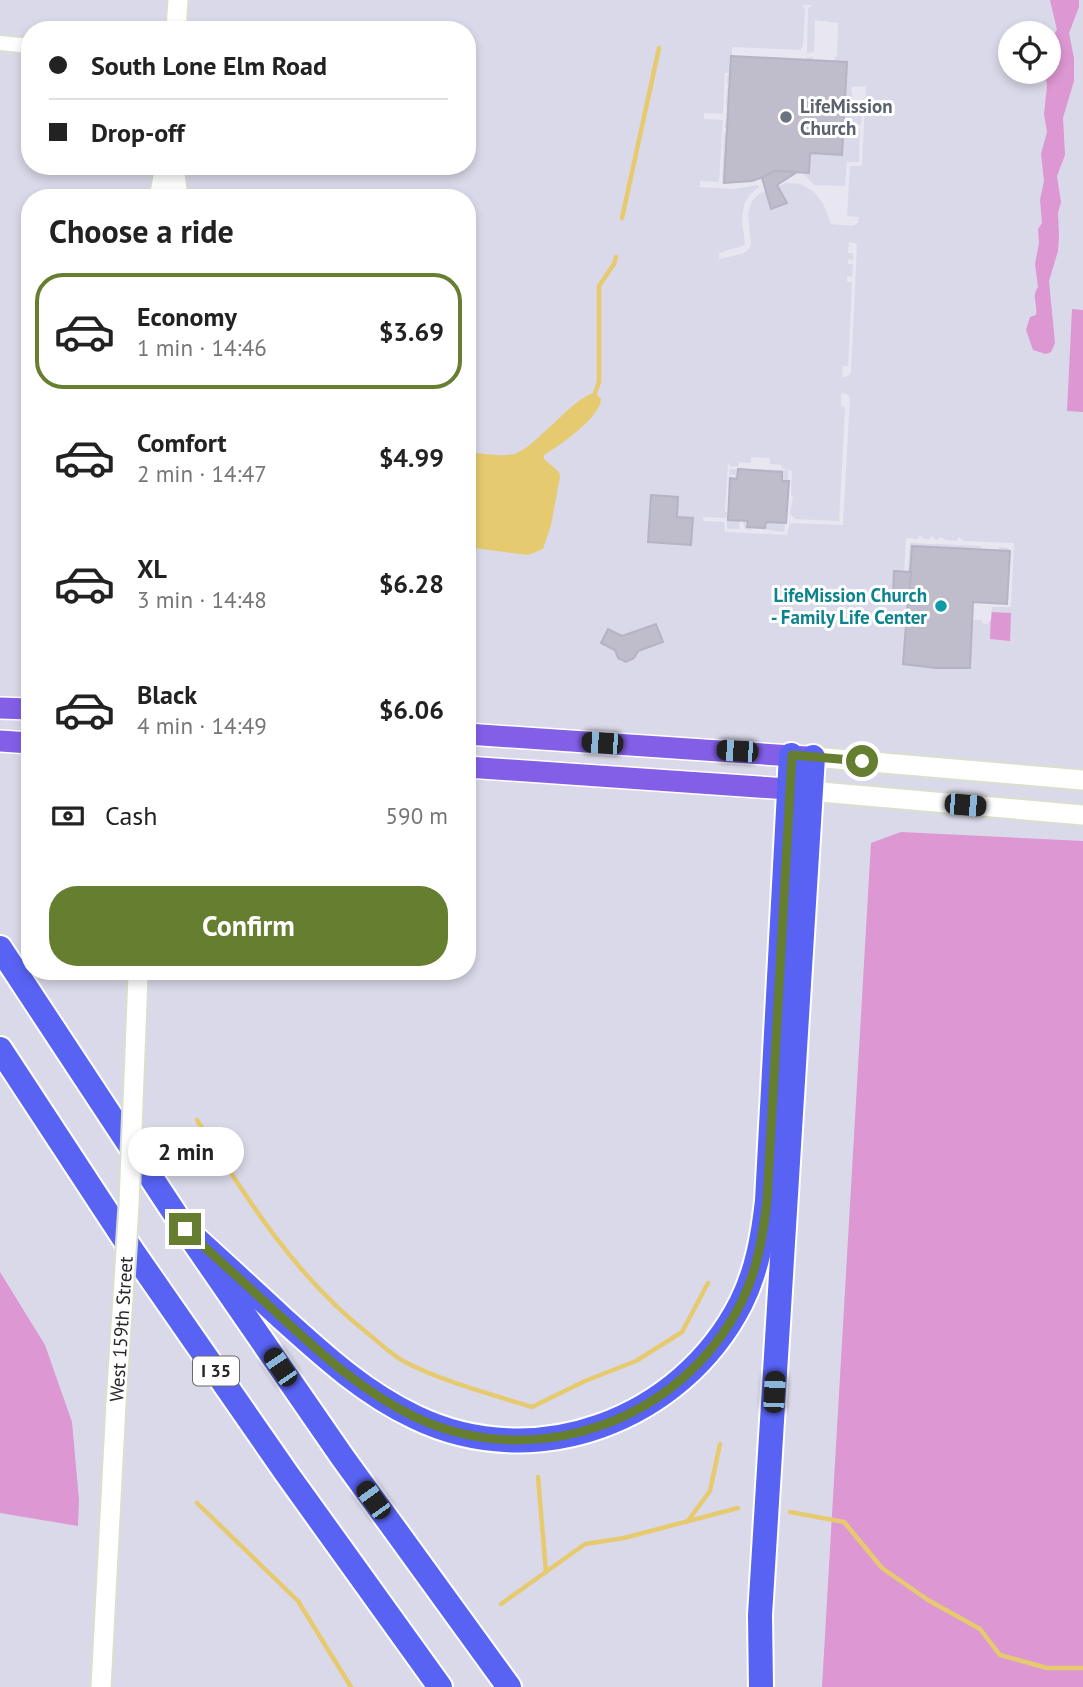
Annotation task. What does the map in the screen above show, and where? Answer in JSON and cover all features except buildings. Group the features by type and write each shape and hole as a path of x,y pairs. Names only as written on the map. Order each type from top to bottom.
{"highway":[{"path":"185,1229 338,1368 390,1404 436,1426 485,1438 511,1440 559,1437 610,1424 655,1400 700,1364 715,1345 742,1302 760,1253 767,1201 802,756"},
{"path":"761,1687 761,1601 799,791"},
{"name":"I 35","path":"0,948 21,980"},
{"name":"I 35","path":"21,980 185,1229 343,1458 509,1687"},
{"name":"I 35","path":"0,1049 133,1252 287,1474 440,1687"}],"main road":[{"path":"0,708 21,709"},
{"path":"476,735 802,756"},
{"path":"0,741 21,742"},
{"path":"476,768 799,791"}],"street":[{"path":"177,21 178,0"},
{"path":"0,43 21,45"},
{"path":"802,756 1083,780"},
{"path":"799,791 1083,815"},
{"name":"West 159th Street","path":"101,1687 128,1219 138,980"}],"shaded area":[{"path":"1050,0 1079,0 1069,33 1074,58 1074,81 1063,118 1065,155 1057,176 1061,202 1058,213 1058,251 1049,281 1055,343 1051,352 1046,354 1033,350 1026,330 1030,317 1036,315 1035,294 1038,287 1035,264 1039,243 1038,229 1042,223 1040,200 1044,181 1041,154 1047,132 1044,114 1047,84 1061,84 1061,21 1055,21"},
{"path":"802,5 812,5 808,9 807,53 814,52 815,20 838,23 837,55 833,61 813,60 813,57 807,57 806,60 732,56 732,47 800,50 803,46 805,9"},
{"path":"725,73 730,73 727,76 727,85 730,85 727,88 728,113 725,113 728,114 728,120 725,121 727,132 724,133 722,183 752,181 774,171 802,172 814,185 845,186 847,162 859,162 860,129 844,127 844,124 861,125 862,103 853,101 851,87 866,86 862,164 850,166 847,216 859,217 858,223 853,226 831,224 823,203 813,191 800,184 786,183 759,194 752,201 748,213 751,244 749,249 742,254 719,259 719,253 745,245 742,219 744,205 750,194 759,187 700,187 700,181 719,182 723,120 704,119 704,113 723,114"},
{"path":"849,242 857,246 851,373 842,377 843,366 848,366 852,282 847,282 847,276 852,277 853,264 848,264 848,259 853,260 853,253 848,253"},
{"path":"1072,309 1083,310 1083,412 1067,411"},
{"path":"595,393 601,399 594,414 578,430 544,455 544,459 559,472 560,477 551,525 543,549 528,555 476,548 476,453 517,453 536,440 587,395"},
{"path":"841,393 850,398 843,525 790,523 787,535 725,532 724,522 703,521 703,517 727,518 727,529 740,529 739,520 743,521 745,529 784,532 789,496 788,470 730,469 729,475 735,475 735,478 729,479 728,512 725,512 728,462 730,466 738,467 739,462 751,463 751,457 770,458 770,464 781,465 782,468 792,471 793,496 790,514 795,519 839,521 845,407 841,406"},
{"path":"920,535 924,539 932,536 936,540 941,537 957,541 959,537 963,541 1014,543 1011,607 992,607 991,620 987,624 982,623 982,620 972,620 973,602 1007,603 1008,548 999,547 999,550 981,549 981,546 910,543 903,594 906,538 917,539"},
{"path":"991,612 1011,613 1010,641 990,639"},
{"path":"901,832 1083,841 1083,1687 822,1687 871,843"},
{"path":"0,1272 45,1345 72,1422 79,1500 78,1526 0,1513"}],"waterway":[{"path":"622,218 659,48"},
{"path":"595,393 599,382 599,286 616,257"},
{"path":"197,1120 234,1179 275,1236 296,1263 344,1314 401,1360 435,1376 484,1392 532,1407 585,1381 636,1361 682,1332 708,1283"},
{"path":"687,1522 710,1491 720,1444"},
{"path":"538,1477 546,1572"},
{"path":"197,1503 298,1601 351,1687"},
{"path":"501,1604 585,1544 624,1538 738,1508"},
{"path":"790,1512 844,1522 882,1568 928,1600 980,1629 1000,1655 1047,1668 1083,1668"}],"place":[{"name":"LifeMission Church","path":"786,117"},
{"name":"LifeMission Church - Family Life Center","path":"941,606"}],"route":[{"path":"185,1229 338,1368 390,1404 436,1426 485,1438 537,1440 584,1432 610,1424 655,1400 700,1364 715,1345 742,1302 760,1253 767,1201 792,755 862,761"}]}
